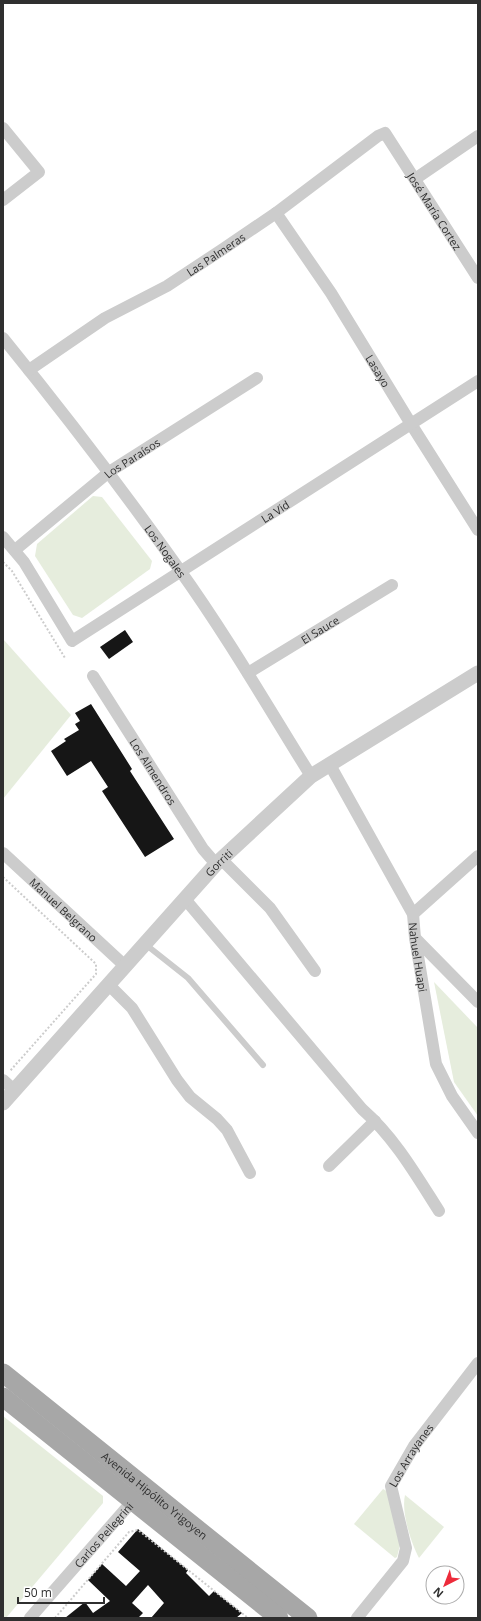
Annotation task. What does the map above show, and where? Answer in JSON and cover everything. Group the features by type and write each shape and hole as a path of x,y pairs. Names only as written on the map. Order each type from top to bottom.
{"main road":[{"name":"Avenida Hipólito Yrigoyen","path":"3,1373 279,1618"},
{"name":"Avenida Hipólito Yrigoyen","path":"3,1397 139,1494 308,1618"}],"street":[{"path":"3,128 39,172 3,200"},
{"name":"Las Palmeras","path":"29,370 105,318 168,286 276,213 378,136 384,133 392,143"},
{"path":"415,179 478,136"},
{"name":"José María Cortez","path":"392,143 478,278"},
{"name":"Lasayo","path":"276,213 331,292 411,424 478,530"},
{"name":"Los Nogales","path":"3,338 109,472 180,570 248,673 311,776"},
{"name":"Los Paraísos","path":"15,550 109,472 258,378"},
{"name":"La Vid","path":"15,550 72,641 180,570 478,381"},
{"path":"3,537 15,550"},
{"name":"El Sauce","path":"248,673 392,585"},
{"name":"Gorriti","path":"3,1103 8,1081 108,984 219,862 311,776 478,673"},
{"name":"Los Almendros","path":"94,676 203,849 270,908 315,971"},
{"name":"Nahuel Huapi","path":"330,765 413,914 415,938 436,1064 452,1096 478,1133"},
{"name":"Manuel Belgrano","path":"3,853 124,966"},
{"path":"413,914 478,856"},
{"path":"185,899 362,1109 375,1121 401,1152 439,1211"},
{"path":"415,938 478,1002"},
{"path":"108,984 132,1008 176,1080 190,1097 217,1119 227,1130 250,1173"},
{"path":"329,1166 375,1121"},
{"name":"Los Arrayanes","path":"357,1618 403,1561 406,1548 391,1486 414,1446 478,1363"},
{"name":"Carlos Pellegrini","path":"30,1618 139,1494"}],"lane":[{"path":"145,944 188,978 263,1065"}],"path":[{"path":"3,562 12,571 65,658"},
{"path":"3,877 96,964 96,974 8,1081"},
{"path":"55,1618 129,1532 138,1530 248,1618"}],"green space":[{"path":"93,496 102,497 152,561 150,569 82,618 73,615 35,556 37,544"},
{"path":"3,639 71,715 3,799"},
{"path":"434,982 478,1028 478,1116 454,1082"},
{"path":"3,1416 103,1496 103,1503 6,1618 3,1618"},
{"path":"383,1489 390,1493 390,1503 400,1545 397,1557 395,1558 354,1524"},
{"path":"405,1495 444,1527 419,1558 413,1544 404,1510"}],"building":[{"path":"125,630 133,642 109,659 100,647"},
{"path":"91,704 132,769 130,771 174,839 145,857 102,791 108,787 91,761 67,776 51,751 66,741 64,739 79,730 75,724 80,721 75,713"},
{"path":"138,1529 188,1570 186,1573 209,1596 214,1591 242,1613 236,1618 151,1618 164,1603 148,1585 132,1603 143,1613 138,1618 65,1618 85,1602 93,1613 110,1601 88,1580 102,1564 126,1586 140,1571 118,1552"}]}
